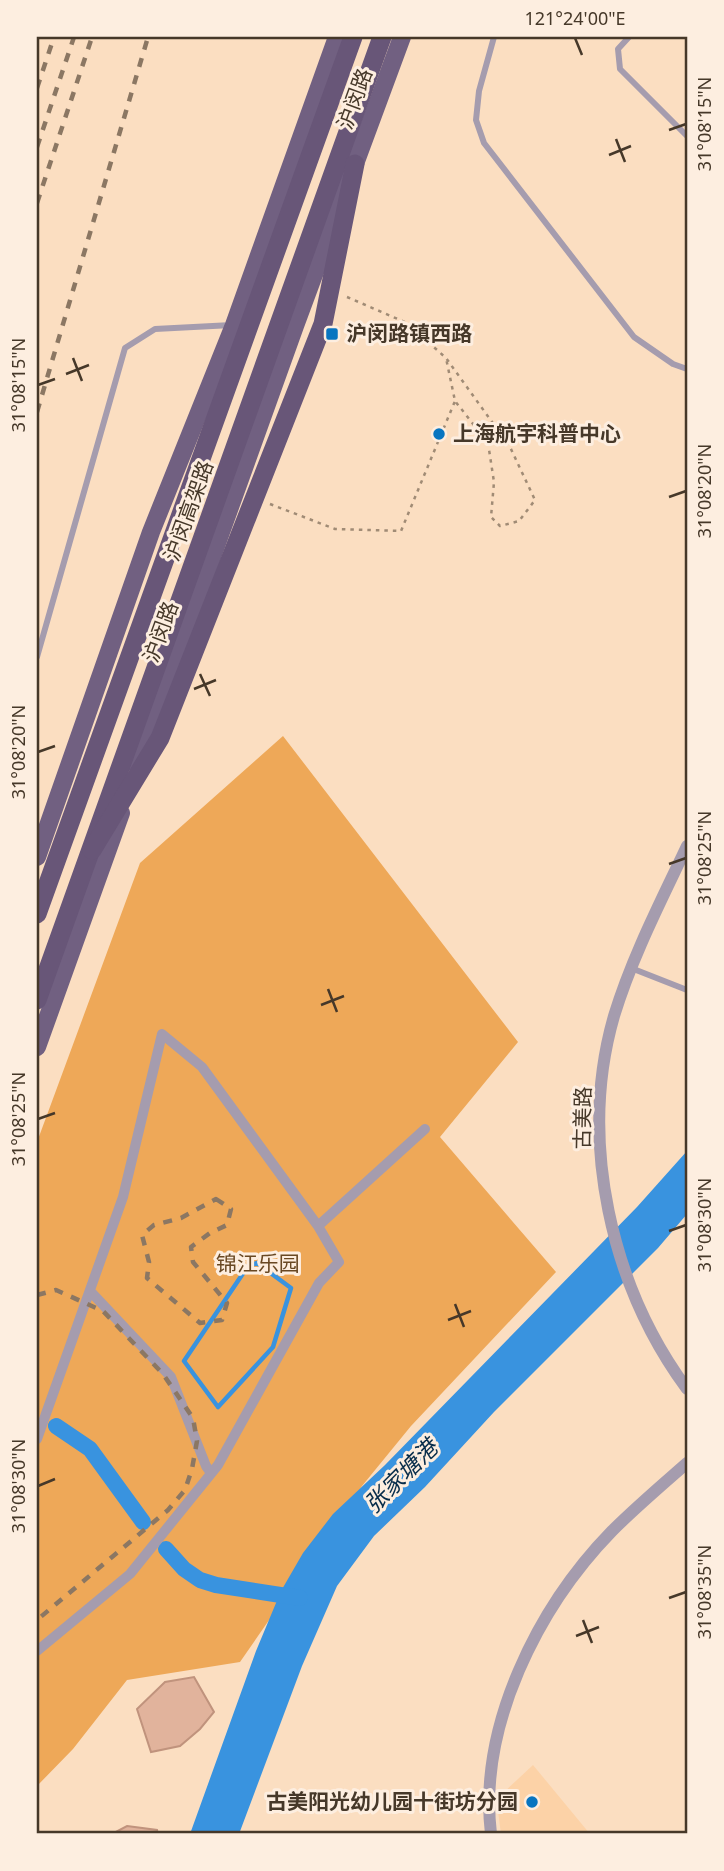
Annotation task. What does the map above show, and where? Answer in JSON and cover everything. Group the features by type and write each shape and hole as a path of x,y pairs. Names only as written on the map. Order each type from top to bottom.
{"highway":[{"name":"沪闵高架路","path":"37,914 353,37"},
{"name":"沪闵高架路","path":"37,1000 382,37"},
{"path":"92,850 160,738 323,324 355,164"}],"main road":[{"name":"沪闵路","path":"37,857 151,532 234,325 337,37"},
{"name":"沪闵路","path":"37,1046 402,37"}],"street":[{"name":"古美路","path":"687,846 631,968 614,1018 604,1066 600,1108 600,1151 609,1213 634,1292 664,1356 687,1389"},
{"path":"37,1439 122,1197 162,1034 202,1067 318,1226 339,1262 319,1283 218,1465 130,1574 37,1651"},
{"path":"318,1226 425,1129"},
{"path":"90,1291 171,1377 211,1473"},
{"path":"491,1834 491,1774 501,1724 532,1641 557,1601 590,1557 612,1532 687,1463"}],"lane":[{"path":"494,37 479,91 476,120 484,143 635,337 673,364 687,369"},
{"path":"629,37 618,49 620,69 687,136"},
{"path":"37,657 125,348 155,328 234,325"},
{"path":"631,968 687,990"}],"path":[{"path":"348,297 407,323 446,358 510,447 535,500 519,522 500,526 491,517 494,482 488,443 455,401 446,358"},
{"path":"236,492 335,529 401,531 455,401"}],"shaded area":[{"name":"古美阳光幼儿园十街坊分园","path":"533,1765 590,1834 501,1834 498,1811 503,1793"}],"green space":[{"name":"锦江乐园","path":"283,736 518,1042 440,1137 556,1272 411,1426 362,1486 240,1662 127,1680 73,1749 37,1786 37,1142 140,863"}],"water":[{"name":"张家塘港","path":"687,1151 687,1214 658,1248 374,1536 337,1586 302,1666 239,1834 190,1834 256,1651 281,1591 303,1553 333,1514 385,1465 637,1207"}],"building":[{"path":"194,1677 214,1712 200,1729 180,1746 151,1752 137,1709 165,1682"},
{"path":"127,1826 157,1830 158,1834 112,1834"}],"waterway":[{"path":"257,1263 291,1288 273,1347 218,1407 184,1361 248,1266 257,1263"},
{"path":"56,1426 90,1449 143,1522"},
{"path":"166,1549 184,1569 200,1580 300,1598"}],"railway":[{"path":"37,88 54,37"},
{"path":"37,147 74,37"},
{"path":"37,203 92,37"},
{"path":"37,412 148,37"},
{"path":"216,1199 231,1209 227,1225 191,1247 193,1262 227,1303 222,1320 200,1323 147,1278 149,1262 142,1235 154,1225 181,1218 216,1199"},
{"path":"37,1295 56,1290 103,1311 163,1374 193,1418 197,1441 185,1490 168,1510 37,1620"}],"place":[{"name":"沪闵路镇西路","path":"332,334"},
{"name":"上海航宇科普中心","path":"439,434"},
{"name":"古美阳光幼儿园十街坊分园","path":"532,1802"}]}
